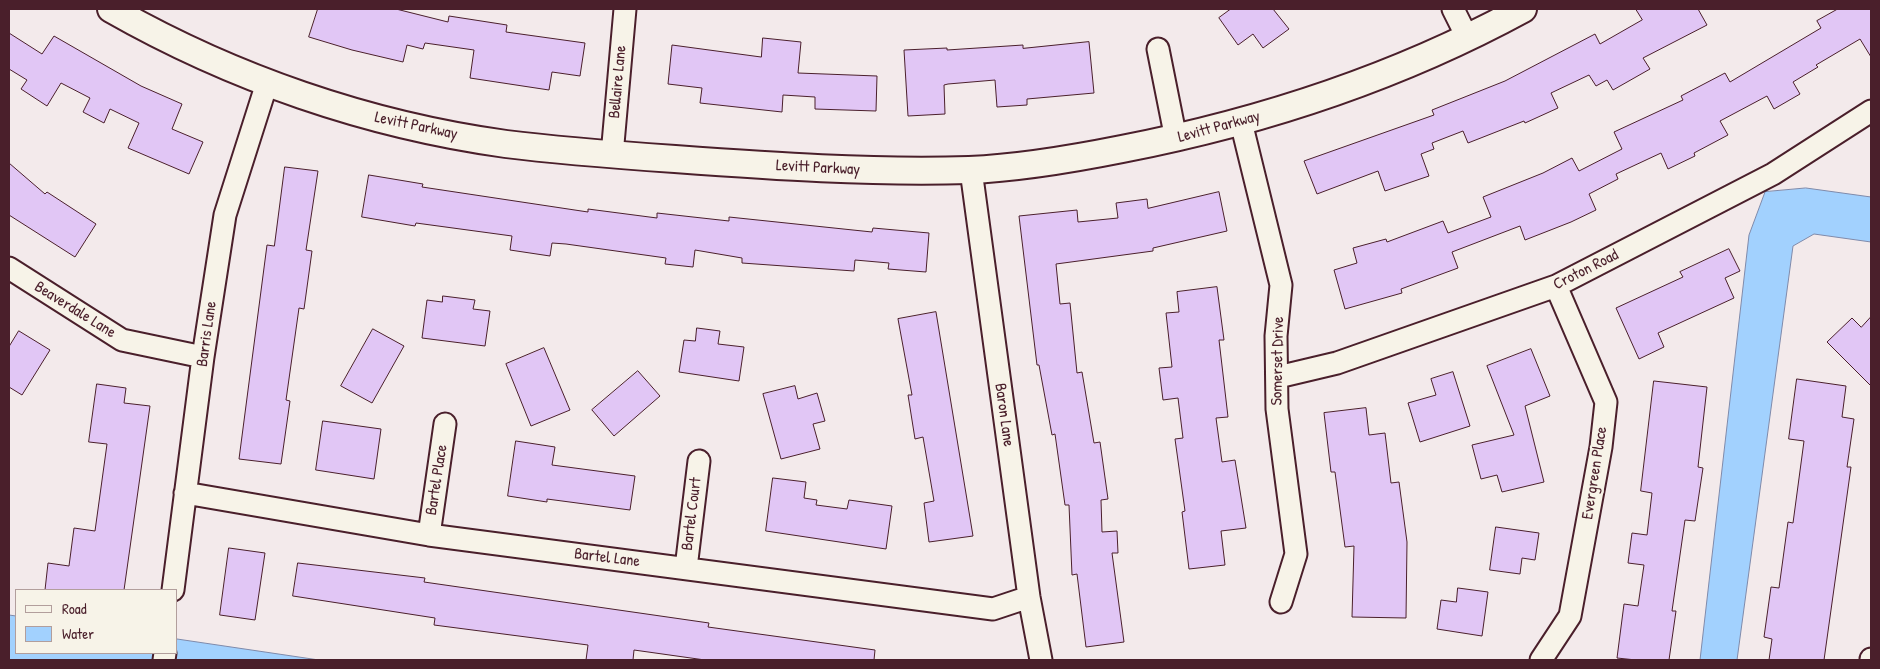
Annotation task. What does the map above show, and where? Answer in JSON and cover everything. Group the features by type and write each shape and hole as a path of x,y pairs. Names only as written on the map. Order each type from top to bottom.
{"street":[{"name":"Levitt Parkway","path":"111,9 156,34 267,83 352,111 446,133 505,144 612,155 846,170 971,170 1065,160 1176,139 1241,122 1326,96 1468,39 1523,9"},
{"name":"Bellaire Lane","path":"612,155 625,9"},
{"path":"1453,9 1468,39"},
{"path":"1158,49 1176,139"},
{"name":"Barris Lane","path":"173,589 203,358 225,215 267,83"},
{"name":"Croton Road","path":"1278,377 1337,363 1556,286 1772,174 1871,111"},
{"name":"Somerset Drive","path":"1241,122 1281,285 1276,336 1277,409 1296,554 1282,602"},
{"name":"Baron Lane","path":"971,170 1029,597 1040,660"},
{"name":"Beaverdale Lane","path":"9,268 122,340 203,358"},
{"name":"Evergreen Place","path":"1541,660 1570,616 1601,447 1606,402 1556,286"},
{"name":"Bartel Place","path":"428,535 445,424"},
{"name":"Bartel Court","path":"686,568 699,461"},
{"name":"Bartel Lane","path":"186,493 428,535 993,609 1029,597"}],"water":[{"path":"1806,188 1871,197 1871,242 1814,234 1793,246 1737,660 1700,660 1749,235 1765,192"},
{"path":"9,615 15,616 15,654 154,654 153,660 9,660"},
{"path":"178,639 319,660 175,660 176,654 178,654"}],"building":[{"path":"318,9 396,9 448,22 449,16 507,25 506,32 585,43 580,76 552,72 549,90 470,78 474,50 425,43 423,49 407,45 403,62 352,50 309,37"},
{"path":"1231,9 1273,9 1289,29 1263,48 1253,34 1238,45 1219,18"},
{"path":"1636,9 1698,9 1707,25 1643,58 1650,69 1613,90 1607,80 1596,86 1589,75 1551,93 1558,108 1525,123 1524,121 1468,143 1463,131 1432,143 1434,149 1421,154 1429,176 1385,191 1378,171 1317,194 1304,161 1434,115 1432,110 1505,81 1595,34 1600,44 1642,20"},
{"path":"1838,9 1871,9 1871,57 1860,39 1816,65 1818,67 1793,82 1800,94 1774,109 1767,96 1720,121 1728,135 1694,153 1695,156 1668,169 1661,153 1616,174 1618,179 1589,194 1596,210 1525,240 1520,226 1452,252 1458,268 1401,289 1402,293 1345,309 1334,270 1357,263 1353,248 1386,239 1387,242 1443,221 1448,233 1491,217 1483,197 1543,173 1572,158 1579,171 1622,149 1614,132 1683,100 1681,96 1725,73 1730,82 1821,28 1817,21"},
{"path":"9,33 42,54 54,36 141,86 182,104 172,129 203,142 189,174 128,148 139,123 110,109 104,123 83,112 90,98 61,83 47,106 21,89 27,80 9,69"},
{"path":"763,38 801,42 798,73 877,76 876,111 815,109 815,97 783,95 782,112 700,103 702,88 668,84 672,45 761,57"},
{"path":"1089,42 1094,93 1027,99 1027,105 997,107 995,80 948,84 944,85 945,114 908,116 904,50 947,48 947,50 1023,45 1023,48"},
{"path":"9,163 45,194 47,192 96,224 75,257 9,215"},
{"path":"285,167 318,171 306,250 312,251 304,309 299,308 286,400 290,401 281,464 239,459 267,245 274,246"},
{"path":"369,175 423,184 422,187 588,212 588,209 657,218 657,213 729,221 729,217 872,232 873,228 929,233 926,272 888,269 889,263 855,260 854,271 742,263 742,258 695,250 693,267 665,264 666,258 566,244 552,243 550,256 510,250 512,236 416,223 415,226 362,217"},
{"path":"1219,192 1227,231 1153,248 1153,251 1056,264 1060,304 1070,303 1077,373 1082,372 1094,443 1100,442 1108,499 1101,500 1102,532 1117,531 1118,553 1112,553 1124,642 1086,647 1077,574 1072,575 1069,505 1065,505 1055,434 1052,435 1039,365 1037,365 1019,216 1077,210 1078,222 1118,218 1116,203 1147,199 1148,208"},
{"path":"1729,249 1740,271 1725,278 1734,298 1658,333 1664,347 1639,359 1616,308 1683,277 1680,272"},
{"path":"1217,287 1224,340 1219,340 1228,417 1216,418 1222,462 1235,460 1246,528 1221,531 1225,565 1189,569 1182,512 1185,511 1175,439 1183,438 1178,398 1163,400 1159,368 1172,367 1166,313 1179,312 1177,292"},
{"path":"443,296 475,300 473,309 490,311 485,346 422,338 427,300 442,302"},
{"path":"936,312 973,536 929,542 924,503 934,501 923,437 915,439 908,395 912,395 898,319"},
{"path":"1871,317 1871,386 1827,342 1852,318 1861,327"},
{"path":"697,328 720,331 718,344 744,347 739,381 679,372 684,340 695,341"},
{"path":"373,329 404,346 372,403 341,386"},
{"path":"19,331 50,350 22,395 9,387 9,347"},
{"path":"544,348 570,410 531,426 506,364"},
{"path":"1531,349 1550,396 1525,406 1544,482 1502,492 1497,475 1481,479 1472,445 1514,435 1487,366"},
{"path":"638,371 660,396 614,436 592,410"},
{"path":"1453,372 1470,426 1420,442 1408,403 1436,395 1431,379"},
{"path":"1797,379 1846,386 1842,417 1854,419 1847,467 1851,467 1824,660 1769,660 1772,639 1764,637 1771,587 1779,588 1788,522 1793,523 1804,441 1789,439"},
{"path":"1654,381 1707,387 1698,467 1703,468 1695,521 1685,520 1672,611 1676,611 1669,660 1636,660 1617,658 1624,604 1638,606 1644,565 1628,563 1632,533 1647,535 1652,493 1641,491"},
{"path":"97,384 126,388 124,403 150,406 124,589 45,589 48,563 69,566 74,528 95,531 107,444 89,442"},
{"path":"795,386 798,399 817,393 825,421 813,424 820,449 781,459 763,394"},
{"path":"1366,408 1369,435 1385,433 1391,483 1399,482 1407,542 1406,618 1352,617 1354,546 1345,547 1335,472 1331,472 1324,413"},
{"path":"323,421 381,429 374,479 316,470"},
{"path":"516,441 555,447 552,465 635,476 630,510 547,499 547,502 508,496"},
{"path":"773,478 806,482 804,498 817,500 816,505 847,509 849,500 892,506 886,549 766,531"},
{"path":"1496,527 1539,533 1535,560 1522,558 1520,574 1490,570"},
{"path":"229,548 265,553 255,620 220,615"},
{"path":"298,563 425,578 424,582 709,623 708,627 875,650 874,660 705,660 634,650 633,660 586,660 588,645 434,625 435,618 293,596"},
{"path":"1458,588 1488,592 1482,636 1437,629 1441,600 1456,602"}]}
